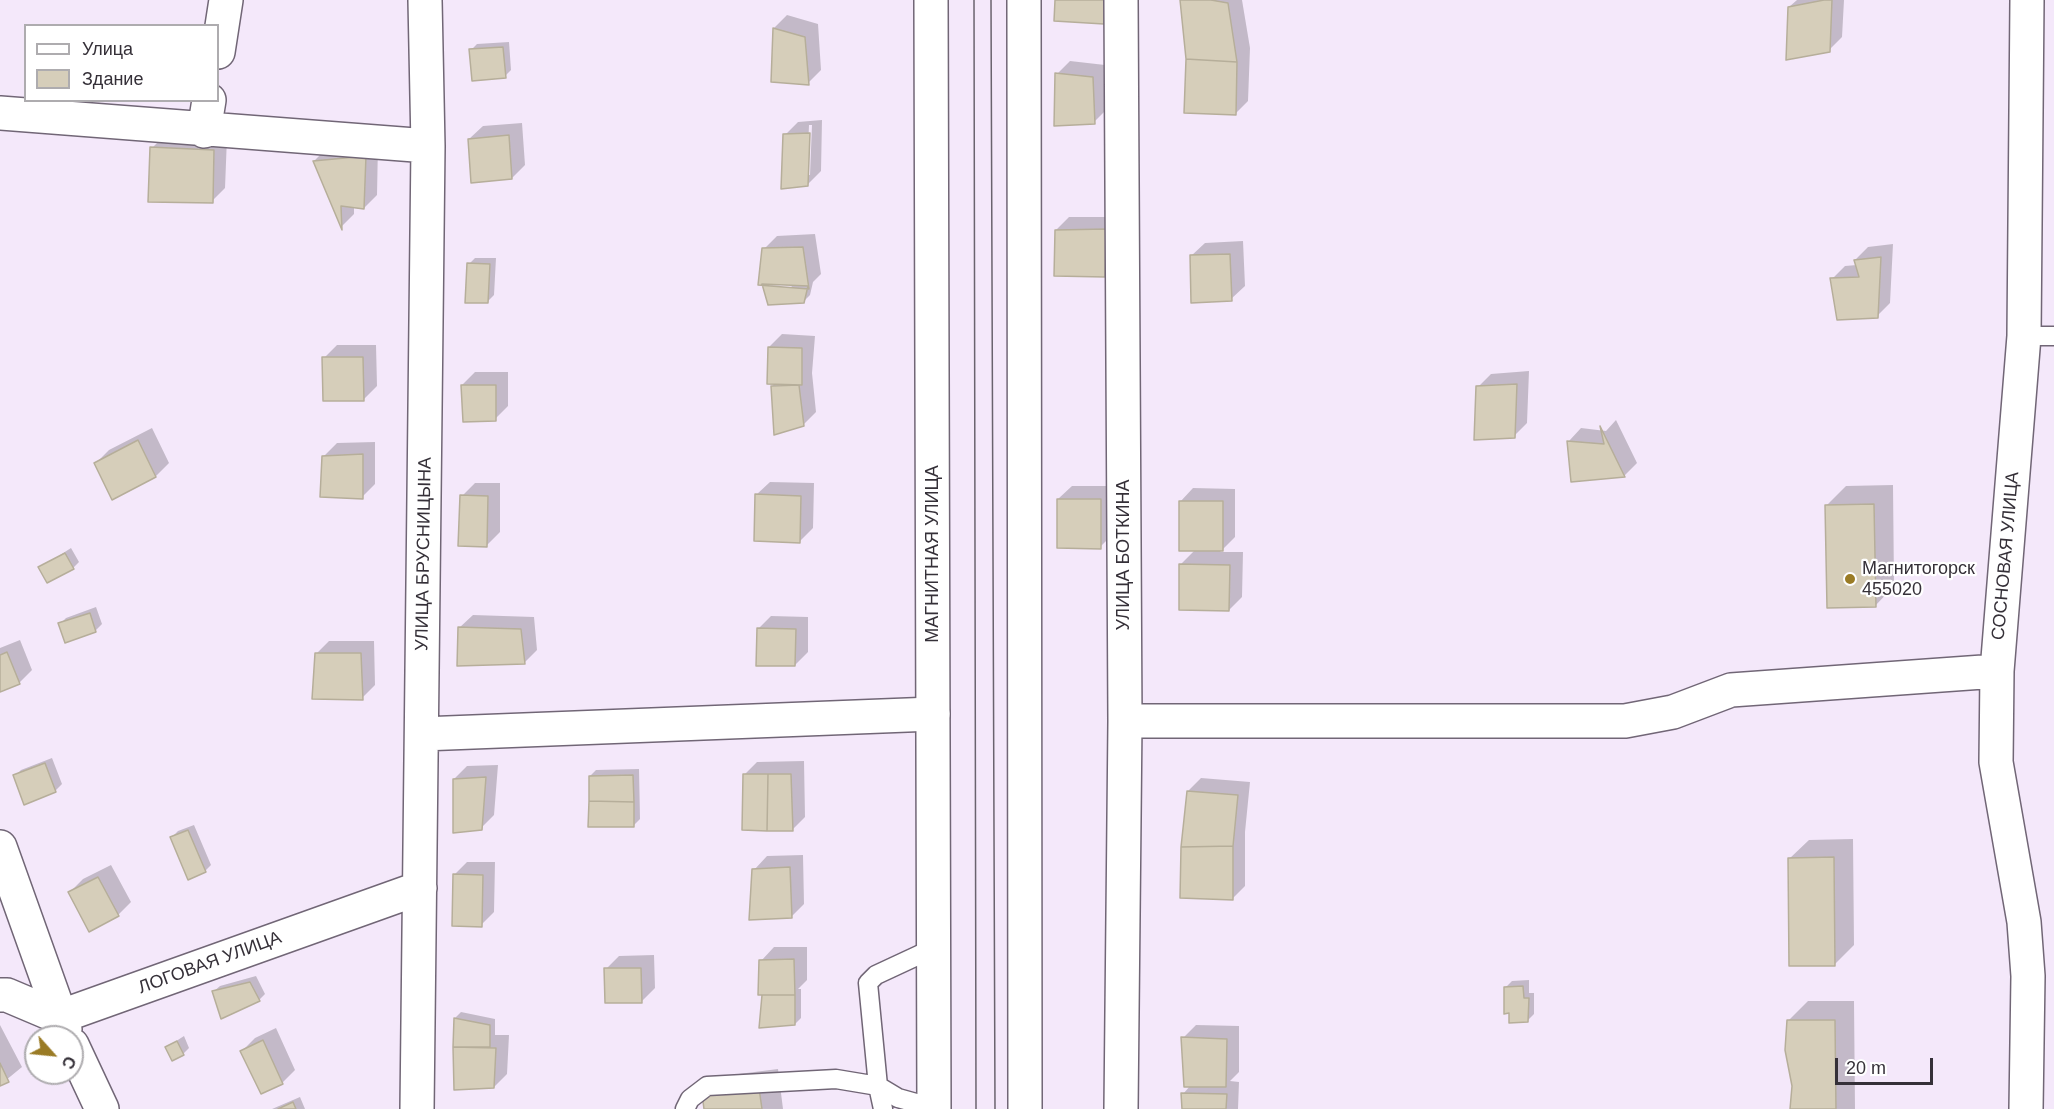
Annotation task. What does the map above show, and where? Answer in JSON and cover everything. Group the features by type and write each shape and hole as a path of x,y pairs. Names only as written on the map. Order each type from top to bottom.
{"street":[{"path":"219,46 226,0"},
{"name":"УЛИЦА БРУСНИЦЫНА","path":"417,1109 428,146 425,0"},
{"name":"МАГНИТНАЯ УЛИЦА","path":"931,0 934,1108"},
{"path":"1024,0 1025,1109"},
{"name":"УЛИЦА БОТКИНА","path":"1121,0 1125,720 1121,1109"},
{"name":"СОСНОВАЯ УЛИЦА","path":"2026,1109 2028,976 2025,932 1996,762 1997,671 2039,336 2027,0"},
{"path":"0,113 207,116 428,146"},
{"path":"1125,720 1625,721 1673,712 1731,690 1997,671"},
{"path":"422,734 933,714"},
{"path":"0,847 64,1025"},
{"name":"ЛОГОВАЯ УЛИЦА","path":"84,1026 420,888"},
{"path":"0,995 7,995 54,1025"},
{"path":"84,1070 102,1109"}],"lane":[{"path":"883,1109 878,1086 868,983 876,975 934,948"},
{"path":"685,1109 690,1099 707,1086 836,1079 878,1086 898,1098 934,1108"}],"building":[{"path":"1055,0 1105,0 1104,24 1054,21"},
{"path":"1180,0 1211,0 1228,3 1237,62 1186,59"},
{"path":"1832,0 1830,52 1786,60 1788,7"},
{"path":"773,28 805,37 809,85 771,82"},
{"path":"503,47 506,78 472,81 469,49"},
{"path":"1186,59 1237,62 1236,115 1184,113"},
{"path":"1055,73 1093,77 1095,124 1054,126"},
{"path":"810,133 808,186 781,189 783,134"},
{"path":"509,135 512,179 471,183 468,139"},
{"path":"150,147 214,150 213,203 148,202"},
{"path":"366,156 364,209 341,206 342,230 313,161"},
{"path":"1106,229 1105,277 1054,276 1055,230"},
{"path":"803,247 809,289 758,285 762,248"},
{"path":"1230,254 1232,301 1191,303 1190,255"},
{"path":"1881,257 1878,318 1837,320 1830,278 1859,277 1854,260"},
{"path":"467,263 490,264 488,303 465,303"},
{"path":"762,284 808,286 804,303 768,305"},
{"path":"768,347 802,348 802,385 767,384"},
{"path":"322,357 363,357 364,401 323,401"},
{"path":"1517,384 1515,438 1474,440 1476,386"},
{"path":"461,385 496,385 496,421 463,422"},
{"path":"799,385 804,426 774,435 771,386"},
{"path":"1600,426 1625,477 1571,482 1567,441 1604,444"},
{"path":"138,440 156,477 112,500 94,463"},
{"path":"363,454 363,499 320,497 322,456"},
{"path":"755,494 801,496 800,543 754,541"},
{"path":"460,495 488,496 487,547 458,546"},
{"path":"1057,499 1101,499 1101,549 1057,548"},
{"path":"1179,501 1223,501 1223,551 1179,551"},
{"path":"1874,504 1876,607 1827,608 1825,505"},
{"path":"65,553 74,569 47,583 38,567"},
{"path":"1179,564 1230,565 1229,611 1179,610"},
{"path":"90,613 96,632 65,643 58,623"},
{"path":"458,627 521,629 525,664 457,666"},
{"path":"757,628 796,629 795,666 756,666"},
{"path":"7,652 20,684 0,692 0,655"},
{"path":"315,653 361,653 363,700 312,699"},
{"path":"45,763 56,792 24,805 13,775"},
{"path":"743,774 768,774 767,831 742,830"},
{"path":"768,774 791,774 793,831 767,831"},
{"path":"633,775 634,802 589,801 589,776"},
{"path":"486,777 482,830 453,833 453,779"},
{"path":"1187,791 1238,795 1233,846 1181,847"},
{"path":"589,801 634,802 634,827 588,827"},
{"path":"188,830 206,872 188,880 170,837"},
{"path":"1233,846 1233,900 1180,898 1181,847"},
{"path":"1834,857 1835,966 1789,966 1788,858"},
{"path":"790,867 792,918 749,920 752,869"},
{"path":"453,874 483,875 482,927 452,926"},
{"path":"98,877 119,916 89,932 68,892"},
{"path":"794,959 795,995 758,995 759,960"},
{"path":"604,968 641,968 642,1003 605,1003"},
{"path":"250,982 260,1001 221,1019 212,991"},
{"path":"1523,986 1524,998 1529,998 1528,1022 1509,1023 1509,1013 1504,1014 1504,987"},
{"path":"762,995 795,995 795,1025 759,1028"},
{"path":"454,1018 490,1025 490,1047 453,1047"},
{"path":"1787,1020 1835,1020 1836,1109 1790,1109 1792,1086 1785,1050"},
{"path":"1181,1037 1227,1039 1226,1087 1184,1087"},
{"path":"263,1040 283,1084 261,1094 240,1051"},
{"path":"177,1041 184,1055 172,1061 165,1047"},
{"path":"453,1047 496,1048 494,1088 454,1090"},
{"path":"0,1063 9,1082 0,1086"},
{"path":"759,1088 762,1109 704,1109 702,1094"},
{"path":"1181,1093 1227,1094 1226,1109 1182,1109"},
{"path":"293,1102 296,1109 278,1109"}],"tram line":[{"path":"974,0 976,1109"},
{"path":"991,0 995,1109"}],"place":[{"name":"Магнитогорск 455020","path":"1850,579"}]}
